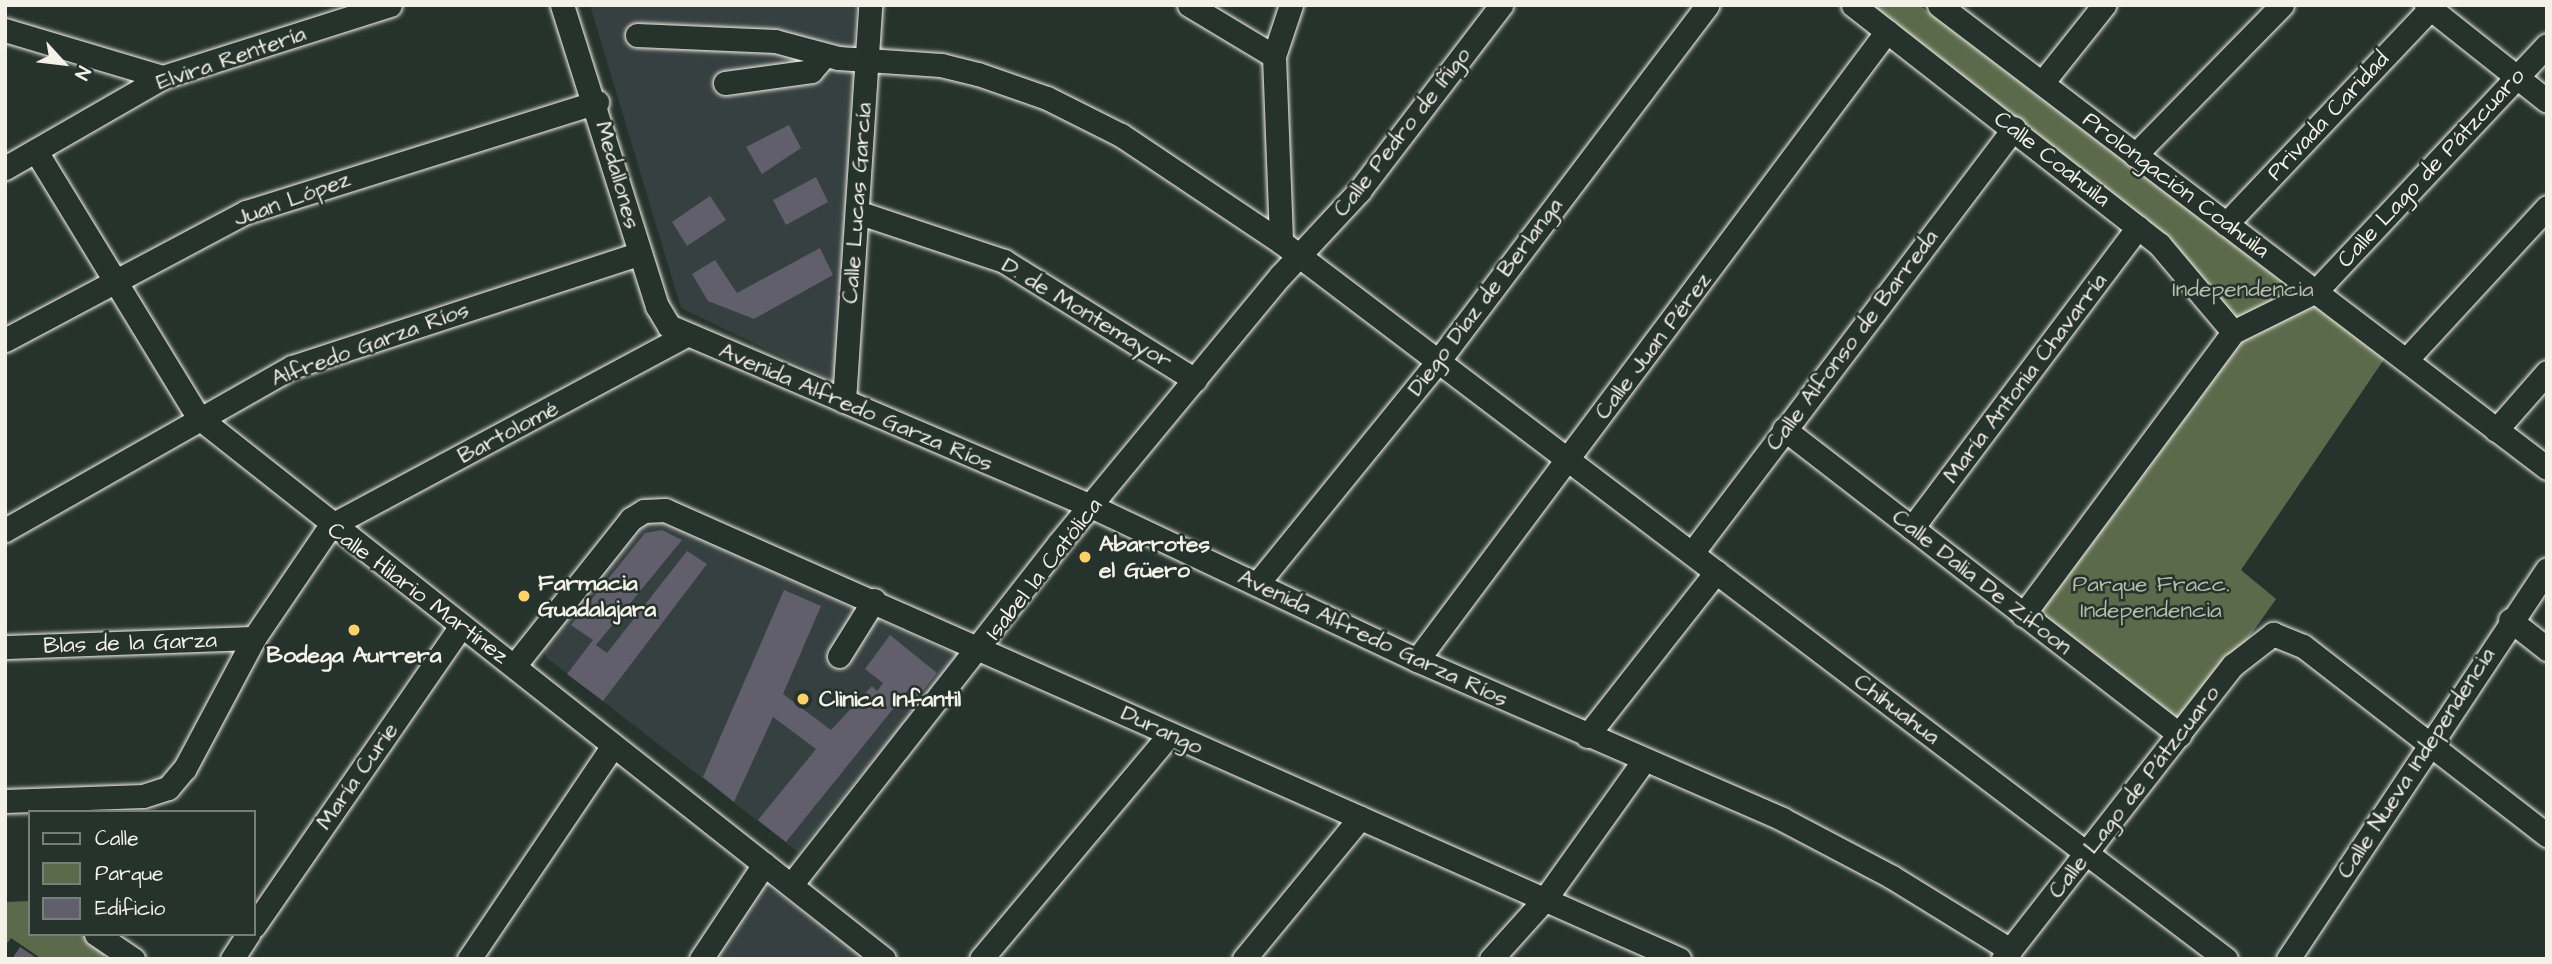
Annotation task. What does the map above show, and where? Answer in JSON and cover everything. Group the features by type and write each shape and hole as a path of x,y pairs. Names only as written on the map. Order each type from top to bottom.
{"street":[{"name":"Elvira Rentería","path":"5,168 37,153 163,77 390,5"},
{"name":"Medallones","path":"562,5 597,102 640,253 662,318 684,336"},
{"name":"Calle Lucas García","path":"844,401 870,5"},
{"path":"1189,5 1274,56"},
{"path":"1290,248 1274,56 1291,5"},
{"name":"Calle Pedro de Iñigo","path":"1290,248 1359,191 1501,5"},
{"name":"Diego Díaz de Berlanga","path":"1257,584 1439,360 1707,5"},
{"name":"Calle Coahuila","path":"1853,5 2138,227 2189,275 2233,332"},
{"name":"Prolongación Coahuila","path":"1939,5 1965,13 2042,83 2547,468"},
{"path":"2042,83 2104,5"},
{"path":"2135,155 2282,5"},
{"path":"2428,7 2547,101"},
{"name":"Privada Caridad","path":"2226,224 2428,7"},
{"path":"5,30 163,77"},
{"name":"Calle Juan Pérez","path":"1416,660 1569,459 1886,31"},
{"name":"Chihuahua","path":"637,35 775,41 825,55 866,61 941,65 1047,98 1121,135 1290,248 2226,959"},
{"name":"Calle Lago de Pátzcuaro","path":"2316,291 2547,46"},
{"path":"725,83 811,72 825,55"},
{"name":"Juan López","path":"5,340 112,280 246,212 597,102"},
{"name":"Calle Alfonso de Barreda","path":"1692,553 2014,128"},
{"name":"Calle Hilario Martínez","path":"37,153 198,417 330,526 514,666 612,747 884,959"},
{"path":"2406,360 2547,206"},
{"name":"D. de Montemayor","path":"857,212 955,241 1024,271 1195,380"},
{"name":"María Antonia Chavarría","path":"1912,528 2138,227"},
{"name":"Isabel la Católica","path":"791,885 983,647 1091,506 1195,380 1290,248"},
{"name":"Alfredo Garza Ríos","path":"5,530 198,417 292,367 640,253"},
{"path":"2024,615 2233,332 2316,291"},
{"name":"Avenida Alfredo Garza Ríos","path":"684,336 1091,506 1416,660 1835,845 2007,955"},
{"name":"Bartolomé","path":"330,526 684,336"},
{"path":"2496,430 2547,372"},
{"name":"Calle Dalia De Zifoon","path":"1784,429 2180,735"},
{"name":"Durango","path":"514,666 643,511 678,515 983,647 1170,734 1679,959"},
{"path":"5,801 143,796 168,788 186,768 254,638 330,526"},
{"name":"Calle Nueva Independencia","path":"2288,959 2510,620 2547,569"},
{"path":"1587,736 1716,572"},
{"path":"839,656 874,600"},
{"path":"2510,620 2547,649"},
{"name":"María Curie","path":"256,923 461,626"},
{"name":"Calle Lago de Pátzcuaro","path":"2007,955 2233,665 2273,634 2303,646 2429,744"},
{"name":"Blas de la Garza","path":"5,647 254,638"},
{"path":"981,959 1170,734"},
{"path":"2429,744 2547,835"},
{"path":"469,959 612,747"},
{"path":"1491,959 1545,899 1644,760"},
{"path":"1244,959 1360,818"},
{"path":"701,959 764,864"},
{"path":"99,936 133,959"},
{"path":"232,959 247,936"}],"shaded area":[{"path":"590,5 856,5 843,386 681,308"},
{"name":"Clinica Infantil","path":"658,520 959,656 798,852 547,658 541,643 643,523"},
{"path":"763,887 779,894 866,959 705,959"}],"green space":[{"name":"Parque Fracc. Independencia","path":"1853,5 1919,5 2168,194 2391,349 2241,570 2276,599 2180,735 2023,615 2233,332 2189,276"},
{"path":"28,901 28,936 87,936 108,950 102,959 42,959 11,938 5,946 5,902"}],"building":[{"path":"789,125 801,148 762,174 746,147"},
{"path":"816,177 828,202 786,225 773,200"},
{"path":"710,196 726,220 687,246 672,222"},
{"path":"820,248 833,275 754,319 708,301 692,274 715,260 737,293"},
{"path":"662,530 682,540 596,645 607,653 687,551 707,564 603,701 567,674 593,640 571,625 645,533"},
{"path":"784,590 821,606 783,694 831,730 872,686 877,691 883,683 865,669 890,635 937,673 918,697 909,689 786,842 758,820 816,749 773,717 734,802 703,777"},
{"path":"20,947 38,959 12,959"}],"place":[{"name":"Abarrotes el Güero","path":"1085,557"},
{"name":"Farmacia Guadalajara","path":"524,596"},
{"name":"Bodega Aurrera","path":"354,630"},
{"name":"Clinica Infantil","path":"803,699"}],"park label":[{"name":"Independencia","path":"2243,289"}]}
